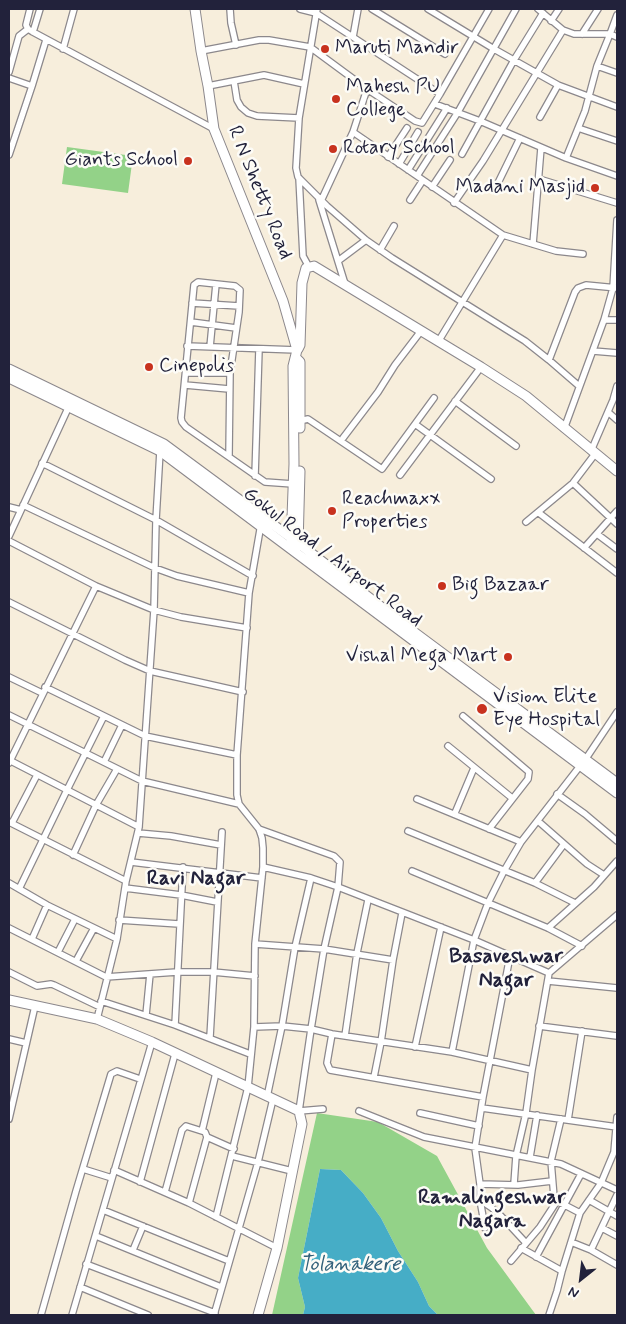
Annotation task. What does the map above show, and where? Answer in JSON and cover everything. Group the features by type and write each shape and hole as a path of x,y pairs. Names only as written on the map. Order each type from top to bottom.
{"street":[{"path":"30,9 27,20 30,31 214,129"},
{"path":"9,72 19,36 30,31 40,9"},
{"path":"64,48 74,9"},
{"name":"R N Shetty Road","path":"195,9 200,51 208,86 214,129 283,301 296,354 300,362 294,551"},
{"path":"230,9 236,44"},
{"path":"300,9 316,11 440,94"},
{"path":"353,37 358,9"},
{"path":"372,9 445,54"},
{"path":"430,9 535,73 589,98 617,107"},
{"path":"200,51 269,40 310,47 367,89 419,122 424,121 489,9"},
{"path":"416,176 458,112 516,9"},
{"path":"551,21 559,9"},
{"path":"582,34 598,9"},
{"path":"309,267 304,256 299,178 296,168 304,84 316,11"},
{"path":"462,154 540,11 563,30 574,34 610,34 617,37"},
{"path":"566,158 589,98 597,66 617,15"},
{"path":"454,203 483,161 563,30"},
{"path":"9,155 46,40"},
{"path":"597,66 617,73"},
{"path":"208,86 264,75 304,84"},
{"path":"9,78 32,86"},
{"path":"234,81 237,100 248,113 257,116 300,118"},
{"path":"540,117 558,85"},
{"path":"344,284 320,200 353,132 367,89"},
{"path":"434,104 458,112 566,158 617,176"},
{"path":"408,170 447,108"},
{"path":"388,157 407,128"},
{"path":"578,128 617,141"},
{"path":"353,132 503,236 556,251 583,254"},
{"path":"398,164 418,132"},
{"path":"497,185 520,138"},
{"path":"533,244 541,148"},
{"path":"432,187 450,160"},
{"path":"299,178 320,200 366,240 525,341 579,386"},
{"path":"539,179 617,203"},
{"path":"410,200 422,180"},
{"path":"564,428 615,288 617,220"},
{"path":"380,250 394,226"},
{"path":"438,342 503,236"},
{"path":"338,261 366,240"},
{"path":"187,346 259,349 296,354 300,345 302,283 304,272 309,267"},
{"path":"309,267 318,268 526,396 617,472"},
{"path":"229,455 230,373 240,292 238,287 195,283 187,346 182,422 186,427 229,455 255,476 268,483 295,489"},
{"path":"210,347 216,284"},
{"path":"549,360 575,292 586,285 615,288"},
{"path":"192,303 239,306"},
{"path":"604,320 617,320"},
{"path":"190,322 236,328"},
{"path":"344,438 421,331"},
{"path":"255,476 259,349"},
{"path":"593,351 617,353"},
{"path":"400,474 481,367"},
{"name":"Gokul Road / Airport Road","path":"9,369 160,451 261,522 295,541 583,763 617,793"},
{"path":"186,373 230,373"},
{"name":"Gokul Road / Airport Road","path":"9,378 164,444 294,551 583,763 617,783"},
{"path":"184,385 229,389"},
{"path":"526,522 573,483 593,452 617,386"},
{"path":"297,416 308,419 382,470 434,398"},
{"path":"456,401 516,446"},
{"path":"10,533 70,403"},
{"path":"608,412 617,420"},
{"path":"416,424 490,479"},
{"path":"97,1019 117,938 126,881 139,830 154,610 160,451"},
{"path":"42,463 156,520 253,576"},
{"path":"573,483 617,524"},
{"path":"9,507 22,508 155,568 178,576 249,593"},
{"path":"584,548 617,511"},
{"path":"538,512 617,573"},
{"path":"216,1217 248,1087 254,1027 256,944 264,867 262,838 259,829 239,804 237,795 237,755 249,593 261,522"},
{"path":"598,534 617,549"},
{"path":"9,541 96,586 154,610 181,617 247,628"},
{"path":"96,586 9,761 96,805 139,830 221,845"},
{"path":"9,602 150,671 243,692"},
{"path":"9,677 42,693"},
{"path":"45,687 145,736 237,755"},
{"path":"452,1052 474,940 488,903 521,842 583,763 617,712"},
{"path":"9,715 142,781 239,804"},
{"path":"19,889 104,716"},
{"path":"463,716 529,772 528,779 489,829"},
{"path":"104,762 122,725"},
{"path":"448,746 512,798"},
{"path":"455,813 474,768"},
{"path":"73,855 96,805 117,769"},
{"path":"38,775 10,823 126,881"},
{"path":"557,794 585,814 617,841"},
{"path":"417,799 455,813 521,842"},
{"path":"538,821 587,864 604,875"},
{"path":"259,829 334,856 340,862 338,887 324,949 299,1111 302,1124 277,1248 260,1314"},
{"path":"408,831 535,884 575,903"},
{"path":"210,1038 222,832"},
{"path":"535,884 564,844"},
{"path":"548,928 617,861"},
{"path":"131,862 262,878"},
{"path":"175,1025 183,867"},
{"path":"264,867 311,878 338,887 474,940 550,973"},
{"path":"412,871 548,928 582,946"},
{"path":"86,1264 214,1314 258,1162 295,947 311,878"},
{"path":"9,883 47,905 117,938"},
{"path":"125,888 181,895 217,902"},
{"path":"345,1036 357,953 368,900"},
{"path":"32,939 47,905"},
{"path":"374,1077 402,913"},
{"path":"514,1184 516,1156 526,1113 539,1026 550,973 617,915"},
{"path":"58,952 75,919"},
{"path":"119,920 179,924"},
{"path":"415,1047 441,927"},
{"path":"9,928 106,977 177,972 214,972 255,976"},
{"path":"76,961 94,928"},
{"path":"256,944 324,949 393,960"},
{"path":"485,1228 475,1148 510,956"},
{"path":"9,972 37,986 51,984 100,1004 146,1015 250,1054"},
{"path":"146,1015 150,974"},
{"path":"548,980 617,988"},
{"path":"9,1000 97,1019 152,1042 299,1111 323,1109"},
{"path":"9,1119 35,1006"},
{"path":"254,1027 282,1026 311,1029 381,1042 452,1052 532,1070"},
{"path":"539,1026 617,1036"},
{"path":"568,1120 582,1031"},
{"path":"332,1034 327,1064 330,1070 483,1097"},
{"path":"9,1039 26,1043"},
{"path":"72,1315 152,1042"},
{"path":"140,1182 175,1054"},
{"path":"42,1315 111,1074 117,1071 140,1079"},
{"path":"202,1131 216,1073"},
{"path":"482,1108 617,1127"},
{"path":"359,1111 424,1137 561,1164 617,1190"},
{"path":"420,1112 479,1126"},
{"path":"530,1158 538,1115"},
{"path":"549,1315 558,1291 562,1271 580,1213 601,1183 616,1153 617,1117"},
{"path":"561,1119 551,1161 554,1197 557,1201 580,1213"},
{"path":"165,1192 182,1130 186,1126 205,1132 207,1137 234,1149"},
{"path":"189,1203 207,1137"},
{"path":"232,1156 292,1171"},
{"path":"83,1170 112,1178"},
{"path":"114,1170 189,1203 277,1248"},
{"path":"536,1257 563,1204 581,1174"},
{"path":"480,1184 552,1181"},
{"path":"591,1250 617,1195"},
{"path":"480,1200 492,1208 526,1243"},
{"path":"589,1200 617,1216"},
{"path":"511,1261 540,1227 557,1201"},
{"path":"103,1210 229,1261"},
{"path":"133,1250 143,1226"},
{"path":"602,1228 617,1236"},
{"path":"96,1236 221,1287"},
{"path":"571,1242 591,1250 617,1265"},
{"path":"521,1248 562,1271"},
{"path":"80,1286 148,1315"}],"green space":[{"path":"67,147 133,156 128,193 62,184"},
{"path":"317,1113 378,1122 437,1156 487,1248 536,1315 438,1315 429,1306 418,1282 398,1251 381,1218 363,1193 341,1170 320,1169 298,1278 305,1307 303,1315 272,1315"}],"water":[{"name":"Tolanakere","path":"320,1169 341,1170 363,1193 381,1218 398,1251 418,1282 429,1306 438,1315 303,1315 305,1307 298,1278"}],"place":[{"name":"Maruti Mandir","path":"325,49"},
{"name":"Mahesh PU College","path":"336,99"},
{"name":"Rotary School","path":"333,149"},
{"name":"Giants School","path":"188,161"},
{"name":"Madani Masjid","path":"595,188"},
{"name":"Cinepolis","path":"149,367"},
{"name":"Reachmaxx Properties","path":"332,511"},
{"name":"Big Bazaar","path":"442,586"},
{"name":"Vishal Mega Mart","path":"508,657"},
{"name":"Vision Elite Eye Hospital","path":"482,709"}],"district":[{"name":"Ravi Nagar","path":"196,880"},
{"name":"Basaveshwar Nagar","path":"506,970"},
{"name":"Ramalingeshwar Nagara","path":"492,1211"}]}
